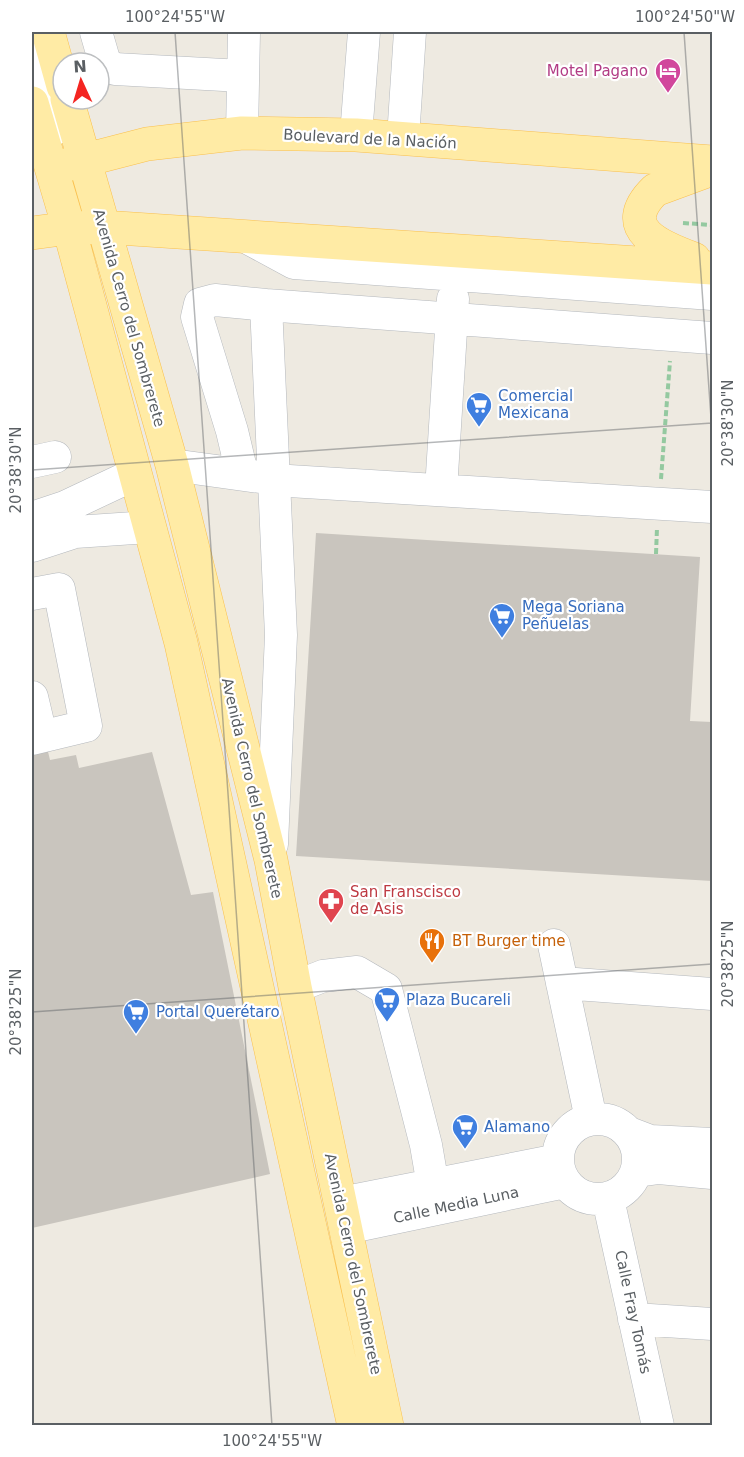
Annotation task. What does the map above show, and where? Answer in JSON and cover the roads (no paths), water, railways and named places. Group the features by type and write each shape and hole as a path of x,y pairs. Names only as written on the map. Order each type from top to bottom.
{"main road":[{"path":"48,32 53,51"},
{"path":"32,103 60,166"},
{"path":"66,111 60,166 69,228 181,643 354,1425"},
{"name":"Boulevard de la Nación","path":"60,166 147,144 242,133 356,135 712,162"},
{"name":"Avenida Cerro del Sombrerete","path":"60,166 103,227 172,465 271,860 295,987 387,1425"},
{"path":"712,169 655,190 648,197 640,219 643,230 656,244 712,267"},
{"path":"32,233 69,228 103,227 246,237 456,263 712,267"}],"street":[{"path":"35,32 60,166"},
{"path":"96,32 105,63 115,69 242,76"},
{"path":"242,133 244,32"},
{"path":"356,135 364,32"},
{"path":"403,138 410,32"},
{"path":"32,53 60,166"},
{"path":"441,490 456,263 712,294"},
{"path":"242,473 232,431 197,317 200,304 215,300 712,338"},
{"path":"266,305 281,635 271,860"},
{"path":"172,465 274,479 712,507"},
{"path":"32,518 65,507 135,474"},
{"path":"32,546 75,532 149,526"},
{"path":"32,594 59,589 86,726 37,737 32,697"},
{"path":"554,945 591,1119"},
{"path":"295,987 323,976 357,972 386,989 426,1145 434,1197"},
{"path":"562,983 712,994"},
{"path":"629,1133 636,1145 639,1159 631,1184 608,1199 588,1198 575,1192 562,1171 560,1146 567,1134 577,1125 591,1119 604,1119 618,1124 629,1133 650,1141 712,1144"},
{"path":"637,1171 659,1168 712,1173"},
{"name":"Calle Media Luna","path":"343,1216 562,1171"},
{"name":"Calle Fray Tomás","path":"608,1199 658,1425"},
{"path":"634,1319 712,1324"}],"place":[{"name":"Motel Pagano","path":"668,94"},
{"name":"Comercial Mexicana","path":"479,428"},
{"name":"Mega Soriana Peñuelas","path":"502,639"},
{"name":"San Franscisco de Asis","path":"331,924"},
{"name":"BT Burger time","path":"432,964"},
{"name":"Plaza Bucareli","path":"387,1023"},
{"name":"Portal Querétaro","path":"136,1035"},
{"name":"Alamano","path":"465,1150"}]}
